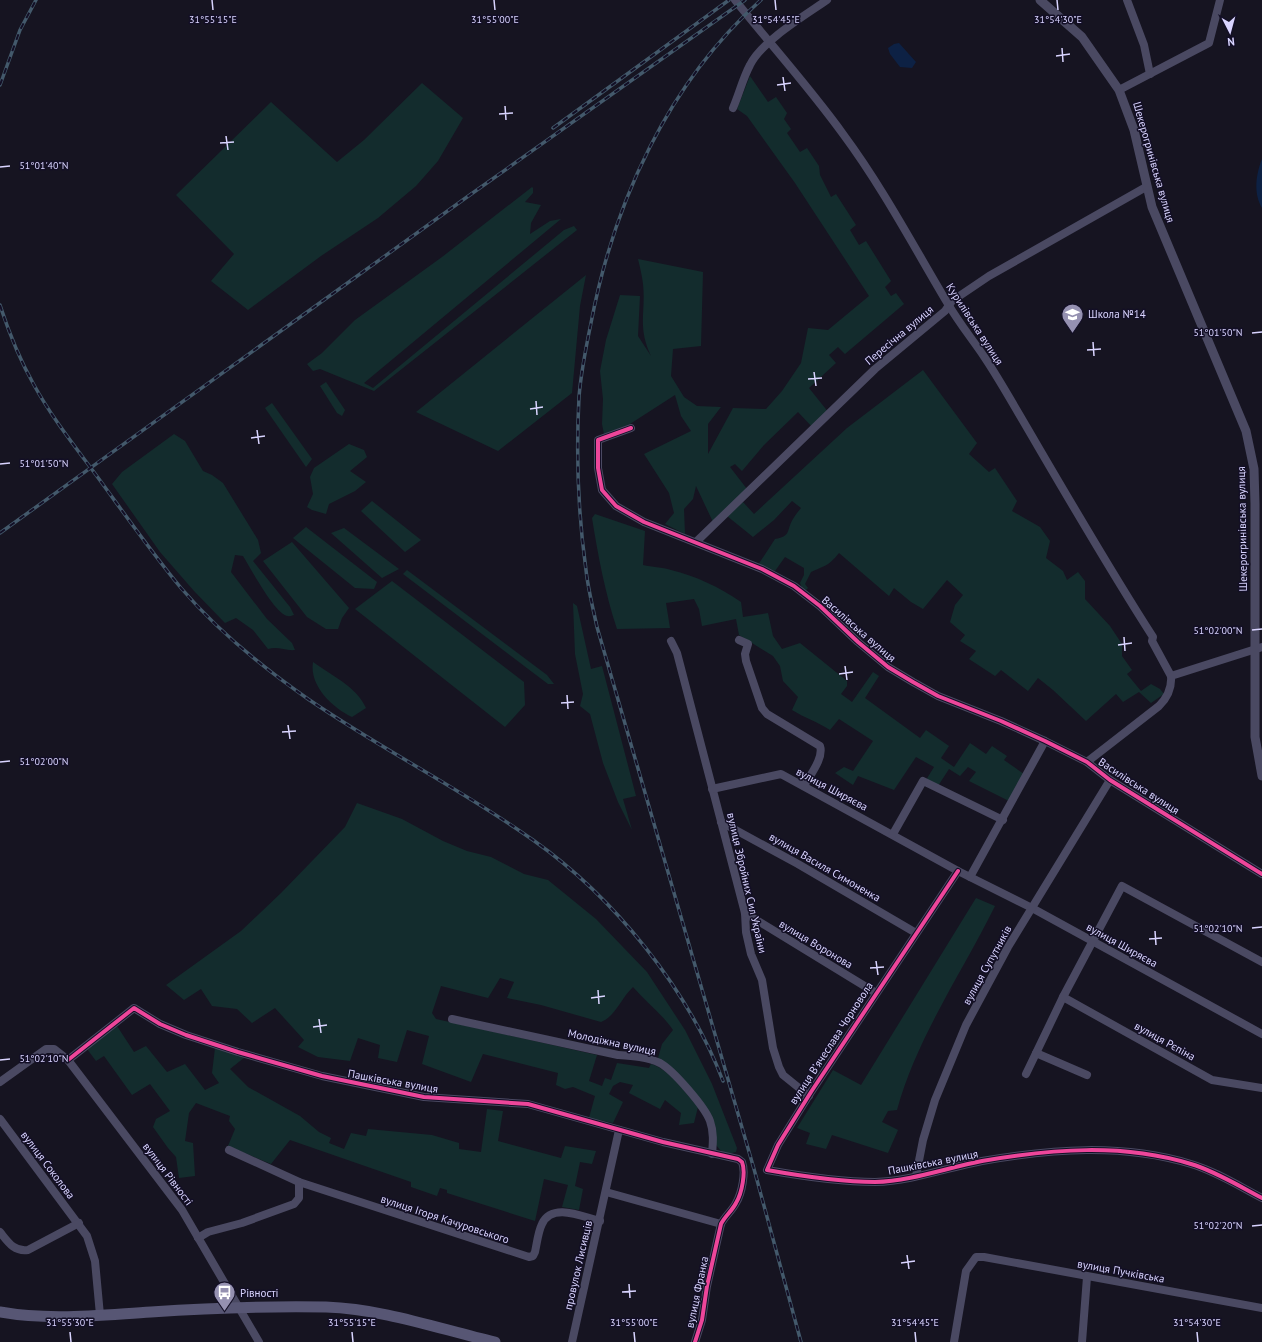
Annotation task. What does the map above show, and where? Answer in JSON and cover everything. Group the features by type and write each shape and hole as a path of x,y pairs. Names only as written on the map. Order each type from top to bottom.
{"main road":[{"path":"0,1312 44,1317 238,1308 327,1307 374,1312 494,1342"}],"street":[{"name":"Курилівська вулиця","path":"735,0 769,43 792,67 844,135 912,240 948,306 986,359 1047,465 1153,637 1152,641 1171,676"},
{"path":"733,108 749,66 769,43 827,0"},
{"name":"Шекерогринівська вулиця","path":"1040,0 1082,37 1120,90 1134,130 1146,187 1169,252 1180,272 1246,431 1254,469 1259,648 1255,737 1262,776"},
{"path":"1127,0 1144,45 1150,74"},
{"path":"1120,90 1209,43 1220,0"},
{"name":"Пересічна вулиця","path":"696,542 869,374 945,311 952,301 989,276 1146,187"},
{"name":"Василівська вулиця","path":"631,428 598,440 598,468 602,490 616,506 644,522 762,569 794,586 820,606 858,642 888,667 938,696 1001,721 1087,762 1110,780 1262,874"},
{"path":"739,640 748,644 745,654 746,661 762,708 767,714 820,746 822,751 804,786"},
{"name":"вулиця Збройних Сил України","path":"671,641 677,653 745,913 746,932 752,954 762,980 773,1048 779,1067 783,1074 809,1096"},
{"path":"1087,762 1165,700 1169,691 1171,676 1259,648"},
{"path":"970,877 1003,820 1045,741"},
{"name":"вулиця Ширяєва","path":"712,789 781,774 893,834 958,871 1092,940 1262,1034"},
{"name":"вулиця Супутників","path":"916,1176 935,1100 966,1025 1008,947 1086,816 1110,780"},
{"path":"893,834 923,781 1003,820"},
{"name":"вулиця Василя Симоненка","path":"721,822 798,864 916,933"},
{"name":"вулиця Вʼячеслава Чорновола","path":"767,1170 778,1145 809,1096 958,871"},
{"path":"1026,1074 1092,940 1122,886 1262,962"},
{"name":"вулиця Воронова","path":"745,913 876,993"},
{"name":"вулиця Рєпіна","path":"1063,997 1212,1080 1262,1088"},
{"name":"Пашківська вулиця","path":"68,1060 134,1008 160,1024 186,1035 238,1052 322,1076 424,1097 454,1100 504,1101 528,1104 619,1130 712,1154 738,1159"},
{"name":"Молодіжна вулиця","path":"452,1019 618,1055 640,1057 661,1064 683,1085 707,1114 712,1129 712,1154"},
{"path":"0,1082 46,1049 54,1049 68,1060"},
{"path":"1036,1053 1087,1075"},
{"name":"вулиця Рівності","path":"68,1060 182,1210 259,1342"},
{"name":"вулиця Соколова","path":"0,1119 78,1223 86,1236 95,1261 100,1315"},
{"name":"провулок Лисивців","path":"572,1342 619,1130"},
{"name":"Пашківська вулиця","path":"767,1170 874,1182 916,1176 988,1160 1046,1152 1095,1149 1164,1157 1193,1164 1262,1198"},
{"name":"вулиця Ігоря Качуровського","path":"229,1150 299,1182 529,1257 533,1256 535,1252 541,1225 545,1218 558,1212 600,1221"},
{"name":"вулиця Франка","path":"695,1342 702,1320 707,1286 721,1224 725,1216 737,1202 744,1172 742,1162 738,1159"},
{"path":"198,1238 208,1232 259,1218 294,1204 298,1198 299,1182"},
{"path":"606,1192 721,1224"},
{"path":"0,1232 14,1248 20,1251 28,1250 78,1223"},
{"name":"вулиця Пучківська","path":"954,1342 966,1271 976,1257 984,1257 1262,1308"},
{"path":"1082,1342 1087,1277"}],"green space":[{"path":"750,76 768,102 776,97 787,113 784,119 791,129 787,133 800,152 807,148 819,166 820,175 831,197 836,194 856,225 850,230 859,245 866,241 891,281 885,287 891,296 896,293 904,304 845,354 838,347 829,355 836,363 809,388 829,413 814,429 798,412 764,445 742,471 735,464 730,467 747,489 713,522 696,486 693,499 684,509 685,534 665,524 674,513 669,493 644,454 691,431 681,416 675,395 630,424 604,434 602,424 603,399 600,371 606,340 620,295 640,296 638,336 651,356 644,336 644,294 638,259 703,272 701,346 673,349 671,376 684,397 697,406 721,407 708,424 708,454 733,408 766,409 782,391 801,363 808,328 828,330 869,296 795,183 747,116 737,109"},
{"path":"422,83 463,118 438,161 416,186 378,218 321,256 248,310 211,281 234,254 176,195 271,102 337,162 364,140"},
{"path":"532,187 533,193 525,202 541,205 531,223 530,234 550,221 561,219 364,383 373,388 564,230 574,226 577,230 374,391 320,369 313,371 307,364 322,353 355,320 442,257"},
{"path":"586,275 580,306 572,393 498,451 416,412"},
{"path":"923,370 977,443 969,454 989,472 995,468 1017,501 1012,511 1040,527 1050,541 1046,558 1063,571 1067,580 1078,572 1085,581 1085,599 1110,626 1122,644 1122,656 1132,670 1127,674 1141,691 1151,684 1160,689 1164,694 1151,703 1139,692 1123,702 1116,694 1086,721 1038,678 1028,691 1001,670 995,676 969,659 976,651 960,641 965,635 950,622 955,605 963,595 947,580 923,609 911,602 894,588 889,596 839,553 829,563 811,572 805,584 808,588 806,590 802,588 800,583 804,575 804,568 785,557 775,571 758,565 775,539 784,536 788,532 791,523 801,508 792,501 774,520 753,537 727,516 743,502 754,514 847,428"},
{"path":"326,382 345,410 342,416 337,413 320,386"},
{"path":"272,403 312,459 306,467 265,408"},
{"path":"174,434 185,441 203,471 212,475 223,483 258,540 261,553 253,561 290,607 294,615 288,616 276,608 263,590 243,556 235,555 231,572 267,619 292,643 295,650 275,648 268,649 253,630 236,618 225,623 194,591 160,552 112,484 122,472"},
{"path":"349,444 364,450 367,457 350,471 366,482 355,491 329,504 326,514 307,507 313,494 310,477 314,468"},
{"path":"372,501 421,540 405,552 361,511"},
{"path":"595,514 645,531 643,565 680,572 716,587 741,602 743,617 768,613 773,636 782,649 800,643 847,681 847,686 841,694 852,702 873,672 879,676 865,698 920,738 926,730 949,746 941,758 954,767 970,743 986,754 992,746 1007,756 1004,760 1024,774 1009,801 969,781 976,772 968,767 960,776 949,769 938,786 926,780 934,767 916,757 894,790 858,776 853,785 835,773 844,767 853,771 873,741 839,719 830,730 792,710 798,697 783,681 780,666 773,656 739,635 736,619 702,626 699,609 694,599 666,603 670,628 617,629 605,588 599,560 592,518"},
{"path":"306,527 377,582 374,589 355,588 293,538"},
{"path":"344,528 399,569 382,578 331,533"},
{"path":"292,542 349,608 342,618 338,629 326,629 307,617 263,561"},
{"path":"407,570 547,675 554,684 548,684 403,574"},
{"path":"392,581 524,682 525,705 505,727 355,609"},
{"path":"573,603 577,606 591,669 602,666 636,796 623,799 632,830 618,802 603,763 590,714 580,706 583,694 575,654"},
{"path":"313,662 350,687 362,700 366,708 352,717 330,702 319,688 315,679"},
{"path":"357,803 402,819 443,841 467,851 491,857 524,874 548,880 596,919 647,972 685,1030 712,1084 737,1148 736,1152 728,1154 721,1151 716,1145 715,1124 658,1058 662,1044 673,1030 633,987 611,1016 601,1022 541,1005 507,998 514,982 500,978 488,998 441,986 432,1013 436,1019 597,1055 589,1081 602,1086 605,1078 611,1080 617,1063 649,1068 651,1064 665,1071 698,1107 694,1123 679,1125 681,1113 665,1100 660,1109 629,1093 633,1085 620,1082 613,1086 609,1094 623,1102 613,1123 589,1118 595,1096 573,1087 565,1089 556,1085 558,1073 483,1054 471,1082 422,1064 429,1036 407,1030 397,1062 378,1058 380,1045 358,1038 350,1061 318,1057 298,1047 304,1040 275,1008 252,1023 237,1009 212,1006 201,989 184,1000 166,985 241,931 281,893 345,827"},
{"path":"976,898 995,906 928,1031 916,1057 897,1110 888,1111 882,1122 898,1130 888,1153 832,1135 826,1149 806,1144 810,1133 797,1128 833,1070 861,1085"},
{"path":"117,1026 134,1052 146,1046 167,1072 185,1064 205,1090 219,1083 212,1073 215,1048 245,1057 230,1069 248,1087 300,1116 319,1132 331,1138 329,1143 344,1149 351,1133 366,1136 368,1129 432,1135 459,1143 459,1149 481,1152 487,1109 503,1111 498,1141 561,1158 565,1146 596,1151 592,1164 580,1162 575,1186 583,1189 579,1210 562,1207 568,1185 544,1179 535,1221 447,1193 447,1190 440,1188 437,1196 411,1187 411,1182 290,1140 271,1164 228,1146 235,1129 229,1121 230,1116 196,1103 189,1113 185,1141 193,1143 195,1176 179,1178 176,1157 153,1127 156,1119 170,1111 150,1084 132,1095 104,1056 96,1061 87,1049"}],"water":[{"path":"899,43 916,62 912,68 900,67 890,54 888,48"},
{"path":"1262,159 1262,208 1257,196 1256,184"}],"railway":[{"path":"0,85 20,30 36,0"},
{"path":"553,128 729,0"},
{"path":"0,533 467,197 745,0"},
{"path":"761,0 728,33 698,68 672,107 650,147 630,190 614,233 601,278 584,360 579,397 578,484 583,549 589,591 597,627 754,1169 801,1342"},
{"path":"0,305 19,356 34,385 49,409 149,548 195,604 257,661 291,687 364,735 506,821 563,863 592,889 645,947 669,979 690,1013 708,1047 723,1081"}],"cycle path":[{"path":"631,428 598,440 598,468 602,490 616,506 644,522 762,569 794,586 820,606 858,642 888,667 938,696 1001,721 1087,762 1110,780 1262,874"},
{"path":"958,871 811,1092 778,1145 767,1170 834,1180 875,1182 902,1179 982,1161 1035,1153 1087,1150 1113,1151 1165,1157 1191,1164 1218,1175 1262,1198"},
{"path":"68,1060 134,1008 160,1024 186,1035 238,1052 322,1076 424,1097 528,1104 663,1142 738,1159 742,1162 744,1171 742,1188 734,1206 721,1224 707,1286 702,1320 695,1342"}],"place":[{"name":"Школа №14","path":"1072,334"},
{"name":"Рівності","path":"225,1312"}]}
